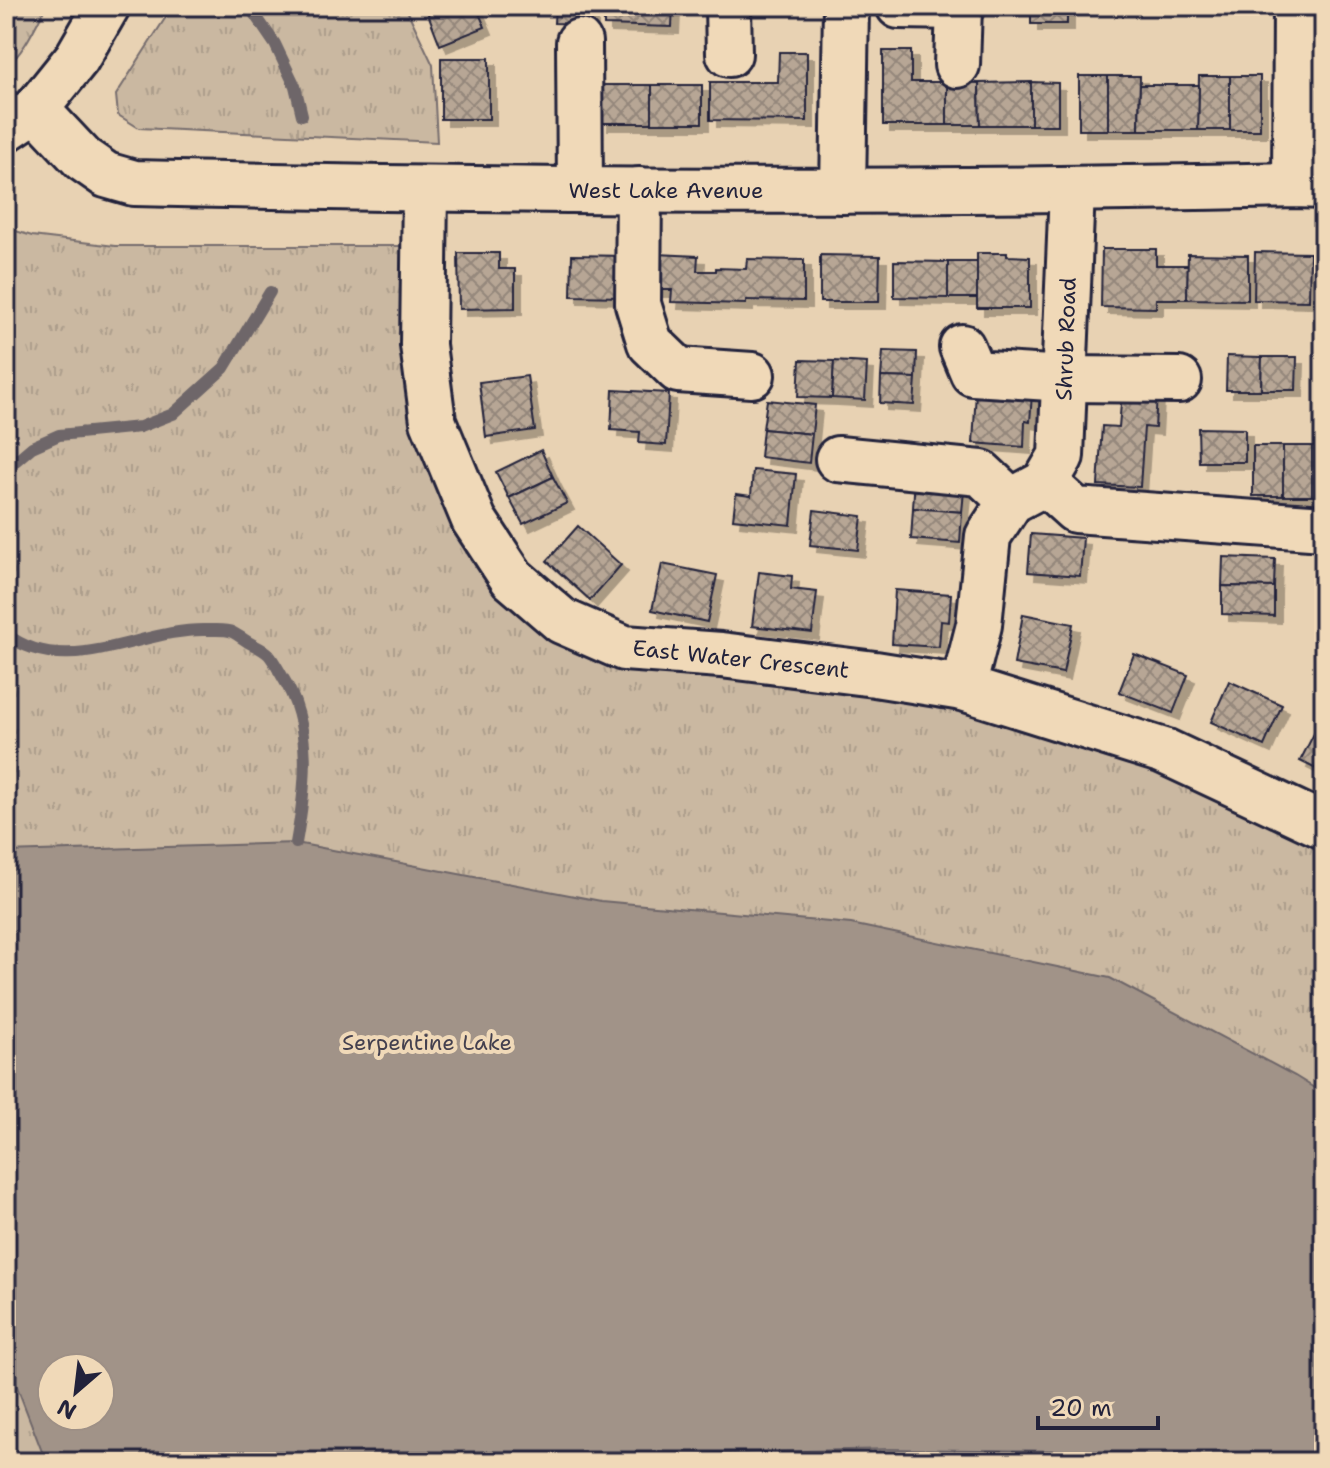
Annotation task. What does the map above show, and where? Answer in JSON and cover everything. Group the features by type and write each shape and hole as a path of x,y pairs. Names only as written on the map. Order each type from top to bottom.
{"street":[{"path":"21,119 77,58 107,6"},
{"path":"728,6 729,54"},
{"path":"843,191 846,6"},
{"path":"899,6 960,7 957,65"},
{"path":"1296,6 1310,185"},
{"path":"579,42 580,190"},
{"name":"West Lake Avenue","path":"21,119 106,175 134,183 425,189 843,191 1310,185"},
{"name":"East Water Crescent","path":"425,189 423,345 433,421 474,520 512,578 562,621 624,648 752,659 963,688 1164,751 1324,826"},
{"path":"639,190 638,304 650,343 678,370 752,375"},
{"name":"Shrub Road","path":"963,688 979,625 988,536 1061,456 1072,190"},
{"path":"962,347 973,373 1065,379 1179,380"},
{"path":"838,459 981,473 1075,510 1324,528"}],"green space":[{"path":"6,6 46,6 23,47 6,66"},
{"path":"173,6 405,6 433,65 437,142 139,128 118,115 116,95"},
{"name":"Serpentine Lake","path":"6,228 32,236 115,246 407,246 407,367 536,624 803,683 956,711 1071,742 1171,774 1324,846 1324,1462 6,1462"}],"shaded area":[{"name":"Serpentine Lake","path":"296,843 601,901 851,924 1110,978 1324,1094 1324,1462 1171,1462 1070,1451 890,1449 716,1453 655,1462 46,1462 16,1384 6,1380 6,852"}],"building":[{"path":"425,6 476,6 485,27 440,45"},
{"path":"555,6 591,6 591,24 554,23"},
{"path":"604,6 673,6 672,27 604,25"},
{"path":"1031,6 1067,6 1067,24 1031,24"},
{"path":"883,51 911,51 911,82 947,82 947,125 883,125"},
{"path":"779,52 807,52 807,121 710,120 710,82 778,82"},
{"path":"441,58 489,58 489,119 441,119"},
{"path":"1079,76 1108,76 1108,130 1079,130"},
{"path":"1108,76 1140,76 1139,130 1108,130"},
{"path":"1199,76 1230,76 1230,130 1198,130"},
{"path":"1230,76 1260,76 1260,130 1230,130"},
{"path":"947,82 979,83 980,125 947,125"},
{"path":"1031,82 1058,83 1058,125 1031,125"},
{"path":"1031,82 1031,125 980,125 979,83"},
{"path":"602,85 652,85 652,123 601,123"},
{"path":"652,85 702,85 702,123 652,123"},
{"path":"1140,85 1199,85 1198,130 1139,130"},
{"path":"1102,249 1156,249 1156,265 1188,265 1187,299 1156,299 1156,308 1101,307"},
{"path":"1255,252 1310,253 1309,301 1254,300"},
{"path":"458,253 499,253 499,269 515,269 515,308 459,309"},
{"path":"977,253 1030,257 1030,308 977,308"},
{"path":"657,254 698,256 697,271 746,269 747,259 804,260 804,301 746,300 746,304 671,302 672,290 656,290"},
{"path":"1188,254 1248,255 1248,300 1187,299"},
{"path":"1319,254 1324,254 1324,294 1318,294"},
{"path":"572,255 625,256 624,297 571,296"},
{"path":"820,255 880,256 879,302 820,302"},
{"path":"894,261 948,262 948,298 894,297"},
{"path":"948,262 977,262 977,298 948,298"},
{"path":"883,351 917,352 916,378 881,377"},
{"path":"1227,356 1262,357 1261,390 1226,390"},
{"path":"1262,357 1297,357 1296,390 1261,390"},
{"path":"800,360 834,361 832,398 798,397"},
{"path":"834,361 867,363 865,400 832,398"},
{"path":"527,376 535,430 486,437 479,382"},
{"path":"881,377 916,378 914,405 880,403"},
{"path":"613,390 669,393 666,445 639,443 640,432 611,430"},
{"path":"976,391 1032,394 1030,422 1025,421 1024,447 973,443"},
{"path":"1122,392 1157,394 1155,428 1144,427 1140,487 1098,485 1102,426 1119,427"},
{"path":"767,400 815,405 812,434 763,429"},
{"path":"1198,428 1245,429 1245,462 1199,462"},
{"path":"763,429 812,434 809,463 760,457"},
{"path":"1253,446 1283,446 1283,496 1253,496"},
{"path":"1283,446 1312,446 1312,496 1283,496"},
{"path":"1312,446 1324,446 1324,496 1312,496"},
{"path":"541,450 553,477 509,498 496,472"},
{"path":"753,470 796,474 791,525 733,519 736,494 751,496"},
{"path":"553,477 567,503 523,524 509,498"},
{"path":"915,477 965,481 962,512 913,508"},
{"path":"913,508 962,512 960,543 911,539"},
{"path":"814,510 862,516 858,550 810,545"},
{"path":"578,526 621,565 590,600 547,561"},
{"path":"1031,534 1083,538 1080,576 1028,572"},
{"path":"1223,557 1275,559 1274,587 1222,586"},
{"path":"662,564 717,575 707,622 652,610"},
{"path":"759,572 792,576 791,589 817,592 812,633 752,626"},
{"path":"1222,586 1274,587 1274,616 1222,614"},
{"path":"895,590 951,594 949,622 941,621 939,647 892,644"},
{"path":"1023,614 1073,624 1063,673 1014,664"},
{"path":"1134,654 1188,675 1173,713 1119,692"},
{"path":"1229,681 1282,705 1264,746 1211,722"},
{"path":"1324,716 1324,773 1300,761"}],"waterway":[{"path":"249,6 275,44 295,86 302,115"},
{"path":"6,469 32,447 59,435 140,427 173,414 224,368 270,292"},
{"path":"6,634 30,647 54,653 80,653 183,631 224,630 265,651 292,696 303,736 303,800 296,843"}]}
